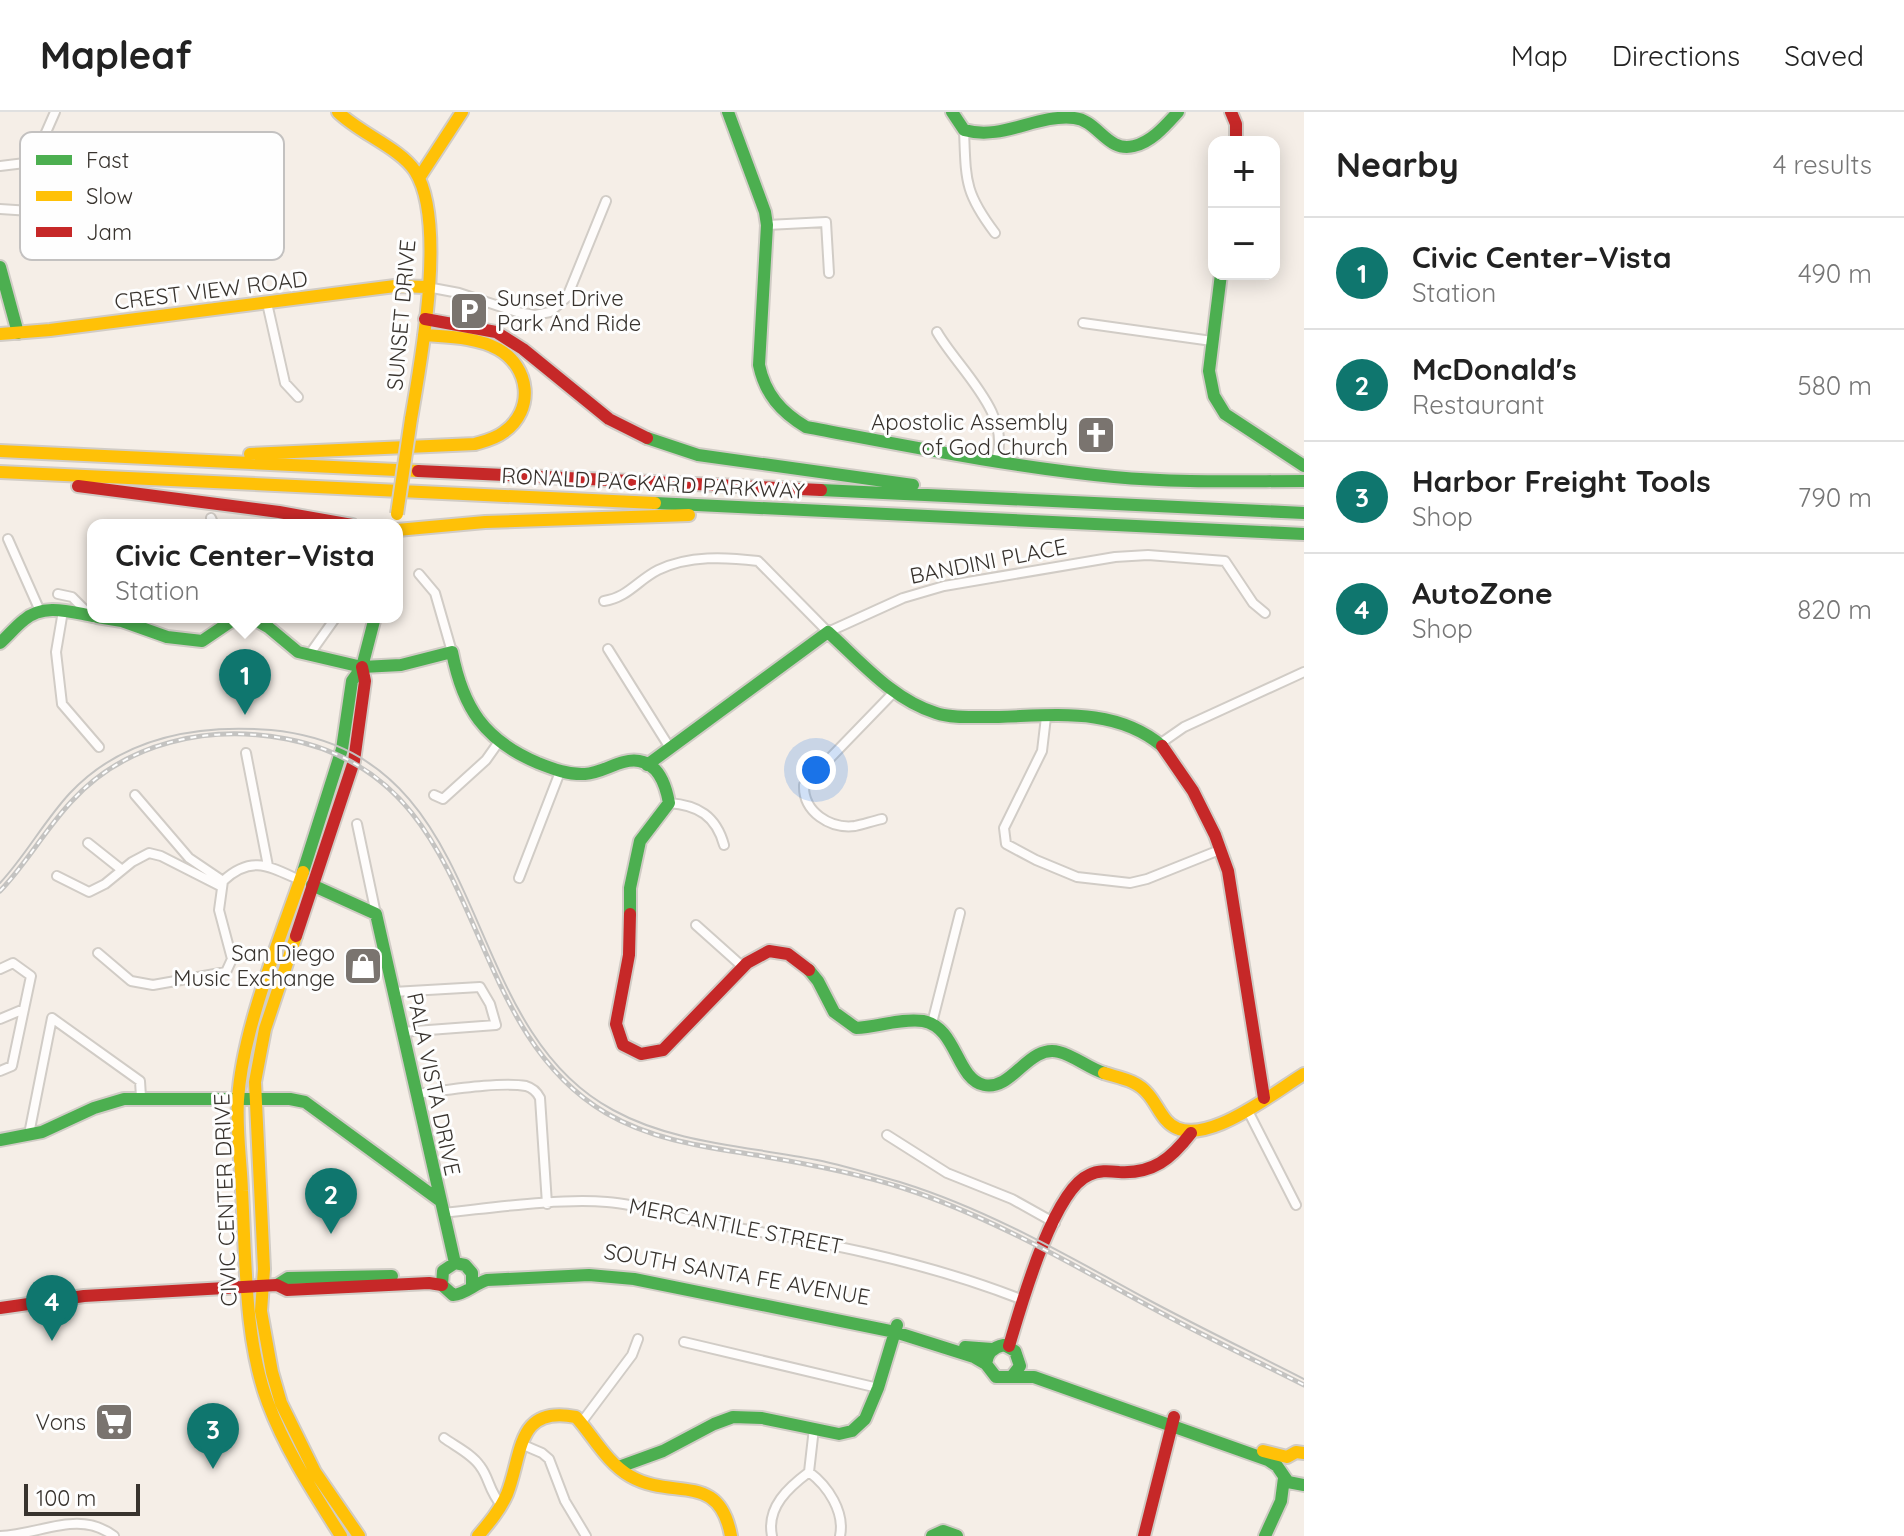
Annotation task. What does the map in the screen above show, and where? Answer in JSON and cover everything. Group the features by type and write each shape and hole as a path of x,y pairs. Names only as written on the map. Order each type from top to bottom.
{"main road":[{"path":"338,112 355,129 401,158 419,178 462,112"},
{"path":"728,112 765,212 767,225 759,365 761,380 781,411 806,427 995,462 1161,480 1304,481"},
{"path":"952,112 964,130 985,135 1065,118 1079,119 1089,123 1110,144 1127,148 1139,145 1178,112"},
{"path":"1231,112 1236,124 1236,136"},
{"name":"SUNSET DRIVE","path":"398,519 424,335 429,236 419,178"},
{"path":"0,267 18,333"},
{"path":"1220,280 1209,383 1225,414 1304,466"},
{"name":"CREST VIEW ROAD","path":"0,334 395,286 427,287"},
{"path":"425,319 480,328 503,336 609,419 670,447 698,455 994,497"},
{"path":"134,458 475,444 505,435 520,416 524,404 524,384 516,364 507,354 487,344 424,335"},
{"name":"RONALD PACKARD PARKWAY","path":"0,451 1304,513"},
{"path":"5,473 318,519"},
{"name":"RONALD PACKARD PARKWAY","path":"5,473 1304,534"},
{"path":"403,523 834,512"},
{"path":"0,643 25,619 40,611 87,615"},
{"path":"128,623 167,637 202,641 229,623"},
{"path":"261,623 292,649 362,667 401,665 452,652 463,698 498,743 524,759 560,772 586,774 641,761 660,775 669,803 640,841 630,888 629,955 616,1024 623,1045 641,1054 663,1050 743,967 769,951 796,958 818,981 834,1012 856,1028 907,1022 932,1023 945,1035 963,1066 979,1084 997,1084 1033,1057 1045,1052 1059,1052 1095,1070 1137,1083 1148,1093 1168,1123 1191,1133 1210,1131 1304,1074"},
{"name":"CIVIC CENTER DRIVE","path":"356,1536 315,1472 279,1398 265,1340 261,1311 263,1286 255,1082 265,1029 340,755 352,681 362,667 373,623"},
{"path":"828,632 895,691 922,709 948,716 1113,720 1144,732 1161,743 1184,772 1222,848 1231,881 1264,1098"},
{"name":"BANDINI PLACE","path":"647,765 828,632"},
{"path":"306,883 376,914"},
{"name":"CIVIC CENTER DRIVE","path":"306,883 261,997 238,1100 247,1287 257,1364 268,1403 290,1454 336,1534"},
{"name":"PALA VISTA DRIVE","path":"376,914 441,1207 449,1267"},
{"path":"0,1140 42,1132 109,1103 141,1097 256,1101 290,1099 305,1102 441,1207"},
{"path":"1009,1346 1023,1300 1072,1187 1085,1176 1103,1171 1145,1172 1158,1168 1176,1153 1191,1133"},
{"name":"SOUTH SANTA FE AVENUE","path":"0,1308 84,1296 277,1285 288,1278 343,1275 424,1277 449,1267 465,1265 481,1273 578,1268 626,1271 967,1347 992,1349 1009,1346 1020,1361 1031,1369 1287,1457"},
{"path":"442,1285 449,1267"},
{"path":"471,1270 472,1285"},
{"name":"SOUTH SANTA FE AVENUE","path":"277,1285 287,1290 429,1283 442,1285 453,1295 463,1294 472,1285 487,1280 618,1276 896,1329 974,1357 986,1364 996,1377 1034,1377 1172,1420 1268,1460 1283,1475 1301,1485"},
{"path":"619,1467 663,1451 733,1417 762,1418 839,1434 852,1431 865,1419 896,1329"},
{"path":"986,1364 992,1349"},
{"path":"1013,1375 1020,1361"},
{"path":"478,1536 502,1506 529,1427 537,1419 555,1413 576,1417 619,1467 645,1482 703,1492 712,1497 728,1515 731,1536"},
{"path":"1144,1536 1172,1420"},
{"path":"1265,1536 1279,1508 1287,1457 1296,1452 1304,1453"},
{"path":"1279,1508 1301,1485"},
{"path":"336,1534 346,1531 356,1536"},
{"path":"932,1536 943,1531 957,1536"}],"street":[{"path":"46,132 55,112"},
{"path":"964,130 966,186 995,233"},
{"path":"0,166 20,164"},
{"path":"427,287 459,293 517,312 535,315 550,312 567,297 606,201"},
{"path":"0,209 20,210"},
{"path":"767,225 826,222 829,273"},
{"path":"267,303 285,383 298,397"},
{"path":"1083,323 1212,341"},
{"path":"937,332 997,420 1001,441 995,462"},
{"path":"8,539 40,611"},
{"name":"BANDINI PLACE","path":"828,632 903,598 944,586 1115,557 1148,555 1225,561 1253,603 1265,613"},
{"path":"604,601 618,599 657,571 671,565 707,558 758,561 828,632"},
{"path":"419,574 435,593 452,652"},
{"path":"58,594 72,597 87,611"},
{"path":"63,611 56,652 62,704 99,747"},
{"path":"309,655 332,623"},
{"path":"608,649 670,748"},
{"path":"1161,743 1184,727 1304,672"},
{"path":"882,819 853,826 835,824 819,817 810,808 804,785 895,691"},
{"path":"1046,717 1042,751 1004,828 1006,844 1077,877 1130,883 1222,848"},
{"path":"434,795 443,799 469,777 498,743"},
{"path":"246,753 268,866"},
{"path":"519,878 560,772"},
{"path":"135,795 189,858 222,884"},
{"path":"669,803 697,807 709,816 720,830 724,845"},
{"name":"PALA VISTA DRIVE","path":"357,824 376,914"},
{"path":"88,843 122,870"},
{"path":"57,876 89,892 149,853 222,884"},
{"path":"98,953 131,981 153,985 226,972 232,959 219,910 222,884 246,865 268,866 306,883"},
{"path":"932,1023 960,913"},
{"path":"696,925 743,967"},
{"path":"0,969 13,963 31,976 12,1066 0,1071"},
{"path":"393,992 480,987 490,1004 496,1025 402,1032"},
{"path":"0,1019 24,1009"},
{"path":"29,1134 52,1018 140,1081 141,1097"},
{"path":"415,1094 526,1086 536,1091 540,1098 547,1204"},
{"path":"1247,1109 1296,1205"},
{"path":"887,1135 947,1173 1012,1199 1055,1223"},
{"name":"MERCANTILE STREET","path":"441,1207 605,1201 631,1204 701,1221 878,1255 1023,1300"},
{"path":"581,1423 632,1355 638,1339"},
{"path":"684,1342 878,1388"},
{"path":"772,1536 773,1513 779,1501 789,1487 809,1472 814,1428"},
{"path":"444,1438 482,1467 490,1493 502,1506"},
{"path":"521,1444 549,1459 565,1501 586,1536"},
{"path":"809,1472 823,1484 837,1508 841,1521 840,1536"},
{"path":"0,1536 80,1522 100,1527 114,1536"}],"tram line":[{"path":"0,883 70,793 91,774 137,747 189,733 243,729 271,730 344,749 397,786 436,837 523,1017 561,1070 613,1110 661,1130 828,1162 903,1183 966,1206 1027,1234 1304,1379"}],"railway":[{"path":"0,891 71,802 93,781 117,765 170,742 228,734 258,735 287,739 353,763 402,801 437,851 519,1021 556,1072 606,1113 624,1123 681,1142 851,1173 935,1199 1027,1240 1184,1325 1304,1385"}],"traffic: fast":[{"path":"728,112 767,225 759,365 765,385 775,401 806,427 1075,473 1185,481 1304,481"},
{"path":"952,112 964,130 978,132 1074,118 1090,124 1109,141 1125,147 1147,141 1178,112"},
{"path":"0,267 18,333"},
{"path":"1220,280 1209,371 1214,396 1225,414 1304,466"},
{"path":"647,438 698,455 913,485"},
{"path":"821,490 1304,513"},
{"path":"655,503 1304,534"},
{"path":"0,643 24,620 40,612 57,610 87,615"},
{"path":"128,623 167,637 202,641 229,623"},
{"path":"261,623 298,652 362,667 401,665 452,652 462,690 479,720 490,733 519,754 567,773 592,773 632,761 652,766 666,790 669,803 640,841 630,888 630,914"},
{"path":"303,872 342,749 352,681 362,667 373,623"},
{"path":"647,765 828,632 891,689 936,713 960,717 1055,715 1100,718 1143,733 1162,746"},
{"path":"312,885 376,914 455,1263"},
{"path":"809,970 834,1012 856,1028 906,1021 923,1021 934,1025 950,1042 967,1073 984,1085 1004,1081 1029,1061 1048,1051 1065,1054 1104,1073"},
{"path":"0,1140 42,1132 94,1108 124,1099 290,1099 305,1102 439,1200"},
{"path":"472,1285 472,1273 465,1265 455,1263 443,1271 442,1285 453,1295 487,1280 589,1275 634,1279 895,1332 974,1357 986,1364"},
{"path":"277,1285 288,1278 392,1276"},
{"path":"619,1467 663,1451 733,1417 762,1418 839,1434 852,1431 865,1419 897,1325"},
{"path":"1013,1375 1020,1366 1015,1351 1004,1345 994,1349 986,1364 996,1377 1034,1377 1268,1460 1277,1466 1288,1482 1304,1485"},
{"path":"965,1347 992,1349"},
{"path":"1265,1536 1281,1501 1284,1478"},
{"path":"932,1536 943,1531 957,1536"}],"traffic: slow":[{"path":"338,112 408,163 415,171 424,194 429,223 429,292 411,419"},
{"path":"419,178 462,112"},
{"path":"0,334 395,286 427,287"},
{"path":"250,454 475,444 497,436 514,423 521,412 525,389 517,366 509,357 481,342 424,335"},
{"path":"397,514 411,419"},
{"path":"0,451 418,471"},
{"path":"0,472 655,503"},
{"path":"403,529 485,522 689,515"},
{"path":"303,872 263,985 241,1073 238,1123 246,1271 254,1352 268,1403 292,1455 341,1536"},
{"path":"296,936 265,1029 255,1082 264,1269 261,1311 281,1403 315,1472 359,1536"},
{"path":"1104,1073 1128,1080 1144,1089 1166,1120 1179,1129 1196,1131 1235,1117 1304,1074"},
{"path":"478,1536 507,1494 520,1448 532,1425 542,1418 556,1415 576,1417 607,1457 630,1476 662,1487 692,1491 716,1502 725,1515 731,1536"},
{"path":"1263,1451 1287,1457 1296,1452 1304,1453"}],"traffic: jam":[{"path":"1231,112 1236,124 1236,136"},
{"path":"425,319 496,332 523,349 609,419 647,438"},
{"path":"418,471 821,490"},
{"path":"78,486 318,519"},
{"path":"296,936 354,761 365,681 362,667"},
{"path":"1162,746 1193,791 1215,835 1228,871 1264,1098"},
{"path":"630,914 629,955 616,1024 623,1045 641,1054 663,1050 747,963 769,951 788,954 809,970"},
{"path":"1009,1346 1040,1252 1063,1203 1076,1185 1096,1172 1131,1172 1160,1163 1191,1133"},
{"path":"0,1308 84,1296 277,1285 287,1290 429,1283 442,1285"},
{"path":"1144,1536 1174,1417"}],"place":[{"name":"Sunset Drive Park And Ride","path":"469,311"},
{"name":"Apostolic Assembly of God Church","path":"1096,435"},
{"name":"Civic Center–Vista","path":"245,715"},
{"name":"San Diego Music Exchange","path":"363,966"},
{"name":"McDonald's","path":"331,1234"},
{"name":"AutoZone","path":"52,1341"},
{"name":"Vons","path":"114,1422"},
{"name":"Harbor Freight Tools","path":"213,1469"}]}
